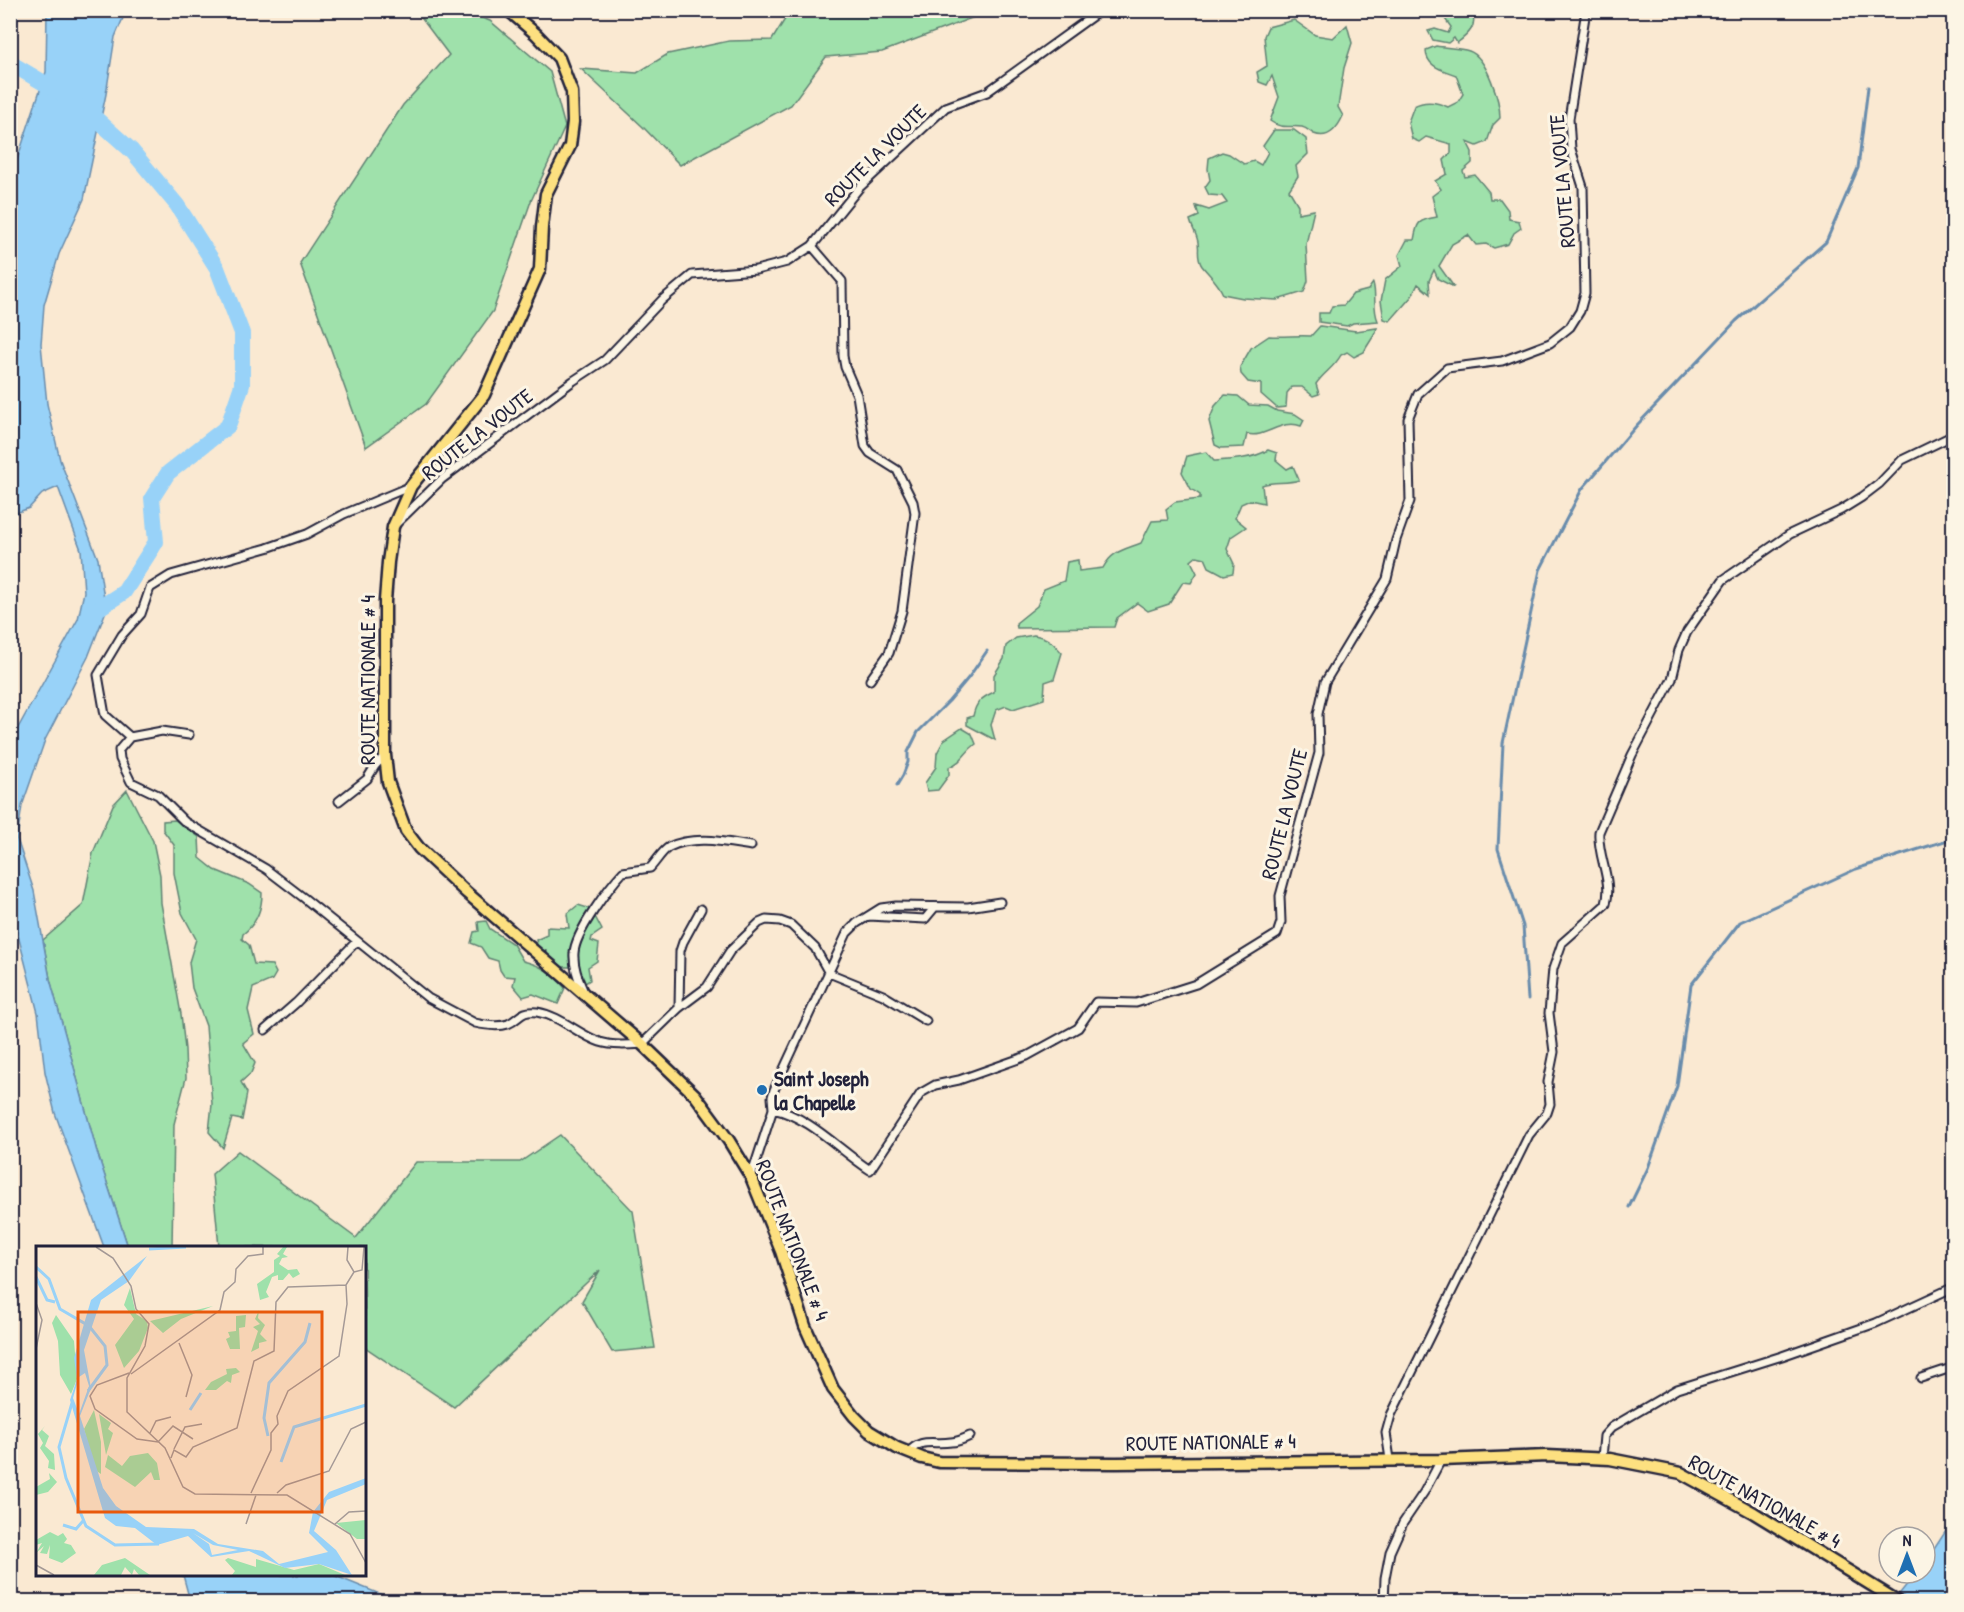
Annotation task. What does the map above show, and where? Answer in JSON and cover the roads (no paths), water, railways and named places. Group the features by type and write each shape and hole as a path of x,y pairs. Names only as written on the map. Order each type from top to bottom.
{"main road":[{"name":"ROUTE NATIONALE # 4","path":"508,10 559,58 572,92 573,122 570,146 546,194 540,269 484,395 411,486 393,527 385,601 387,782 406,831 419,848 467,893 642,1044 695,1095 729,1141 751,1177 780,1251 805,1326 833,1389 854,1416 869,1431 897,1448 939,1462 1441,1460 1547,1456 1602,1458 1681,1473 1754,1513 1894,1599"}],"street":[{"name":"ROUTE LA VOUTE","path":"393,527 442,479 573,381 605,360 662,300 692,275 756,270 787,262 812,246 859,188 946,107 987,92 1101,10"},
{"name":"ROUTE LA VOUTE","path":"773,1109 788,1112 834,1142 850,1157 870,1170 921,1093 928,1088 959,1080 1027,1056 1078,1028 1096,1002 1136,1003 1196,984 1277,934 1281,922 1282,885 1304,815 1319,753 1318,714 1325,682 1387,579 1396,540 1410,501 1408,419 1418,394 1447,368 1502,360 1550,343 1570,327 1580,311 1585,293 1583,187 1571,149 1569,119 1586,10"},
{"path":"812,246 842,281 843,356 845,367 857,395 865,446 870,453 897,470 913,502 914,523 902,611 890,652 870,680"},
{"path":"1390,1459 1386,1433 1391,1415 1528,1135 1549,1110 1551,1101 1548,1077 1554,1052 1550,1013 1553,969 1562,943 1606,903 1608,887 1598,841 1599,832 1632,755 1672,679 1679,651 1687,632 1723,580 1790,534 1862,498 1902,460 1953,435"},
{"path":"130,737 105,715 98,675 122,635 141,614 150,588 171,575 267,548 307,534 344,514 411,486"},
{"path":"189,735 162,731 130,737 118,750 131,782 158,795 185,822 266,869 428,998 475,1023 507,1024 520,1014 534,1012 552,1016 602,1042 614,1045 642,1044 679,1008 707,987 730,951 759,923 766,920 780,921 791,926 814,948 829,973 883,995 926,1022"},
{"path":"339,801 367,779 385,755"},
{"path":"585,996 576,975 573,952 579,937 602,898 622,872 650,868 667,848 688,841 721,841 751,846"},
{"path":"751,1177 773,1109 774,1090 847,933 857,923 881,908 896,906 968,908 1000,903"},
{"path":"869,916 925,919 935,907"},
{"path":"679,1008 680,951 701,909"},
{"path":"265,1030 296,1003 357,941"},
{"path":"1602,1458 1604,1436 1612,1427 1677,1389 1876,1323 1953,1287"},
{"path":"1921,1378 1953,1367"},
{"path":"908,1453 914,1446 921,1443 949,1443 970,1436"},
{"path":"1384,1602 1385,1578 1390,1552 1403,1523 1424,1492 1441,1460"}],"water":[{"path":"47,11 126,11 115,37 106,94 84,199 59,254 44,305 41,344 47,404 60,460 98,559 106,611 88,657 45,740 22,806 17,839 34,891 50,979 97,1152 128,1246 104,1246 55,1113 45,1072 38,1013 11,908 10,764 18,728 78,619 84,592 81,550 58,487 42,494 29,508 11,515 11,178 46,72"},
{"path":"1953,1520 1952,1601 1893,1602 1906,1585 1937,1585 1937,1545"},
{"path":"183,1576 335,1576 397,1601 190,1601"}],"waterway":[{"path":"10,63 61,93"},
{"path":"1528,999 1523,926 1498,849 1503,743 1540,570 1582,489 1637,425 1736,321 1826,242 1858,168 1868,87"},
{"path":"83,107 132,151 177,205 217,268 242,333 242,385 228,426 168,473 152,498 156,542 124,592 89,617"},
{"path":"897,785 908,762 908,752 918,732 949,701 987,651"},
{"path":"1629,1207 1648,1168 1677,1086 1691,985 1740,922 1856,869 1954,838"}],"place":[{"name":"Saint Joseph la Chapelle","path":"762,1090"}]}
